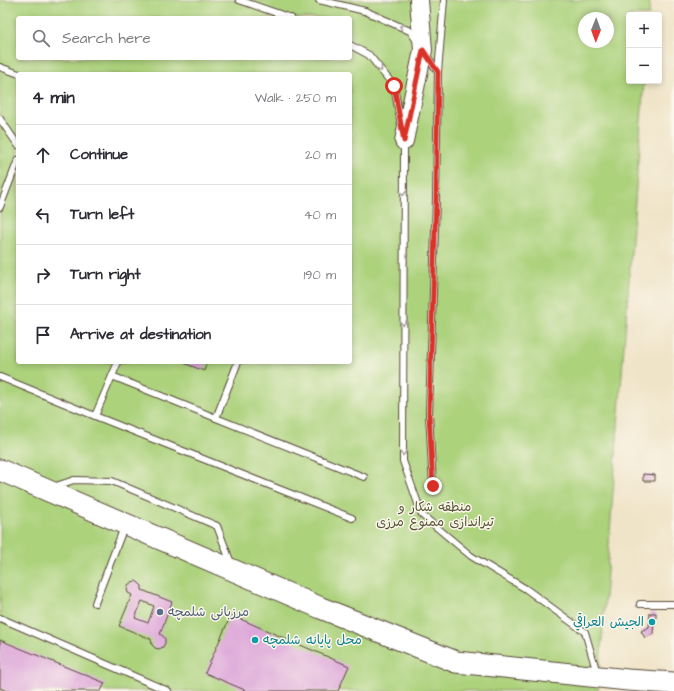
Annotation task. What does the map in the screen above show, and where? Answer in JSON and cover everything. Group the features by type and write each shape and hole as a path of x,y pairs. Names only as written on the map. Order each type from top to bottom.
{"highway":[{"path":"0,470 320,608 456,662 628,680 674,683"}],"main road":[{"path":"404,141 423,50 419,0"}],"lane":[{"path":"239,0 285,16"},
{"path":"319,0 365,11 410,31 438,72"},
{"path":"433,486 429,414 436,200 438,72 444,0"},
{"path":"352,46 369,55 394,86 404,141 403,461 422,514 471,556 526,589 585,632 598,676"},
{"path":"0,67 16,73"},
{"path":"0,119 16,142"},
{"path":"0,206 16,165"},
{"path":"95,416 117,364"},
{"path":"216,418 237,364"},
{"path":"112,376 364,477"},
{"path":"0,377 352,518"},
{"path":"45,490 74,480 112,481 217,526 234,570"},
{"path":"95,603 125,524"},
{"path":"640,604 674,604"},
{"path":"0,618 168,691"}],"green space":[{"name":"منطقه شکار و تیراندازی ممنوع مرزی","path":"0,0 650,0 649,12 626,12 626,84 644,84 598,691 0,691"}],"building":[{"path":"186,364 206,364 204,371"},
{"path":"643,474 655,475 655,481 643,481"},
{"name":"مرزبانی شلمچه","path":"136,581 139,583 142,586 142,590 172,602 160,634 165,639 165,643 163,647 159,649 152,645 151,639 119,626 132,595 128,593 127,589 128,585","holes":["142,601 154,606 148,623 135,618"]},
{"name":"الجيش العراقي","path":"650,613 656,613 656,618 654,618 653,634 645,638 641,631 649,627"},
{"name":"محل پایانه شلمچه","path":"231,615 349,666 338,691 247,691 205,673"},
{"path":"0,640 105,683 101,691 6,691 0,688"}],"place":[{"name":"مرزبانی شلمچه","path":"160,612"},
{"name":"الجيش العراقي","path":"652,622"},
{"name":"محل پایانه شلمچه","path":"255,640"}],"route":[{"path":"394,86 404,141 423,50 438,72 436,200 429,414 433,486"}]}
